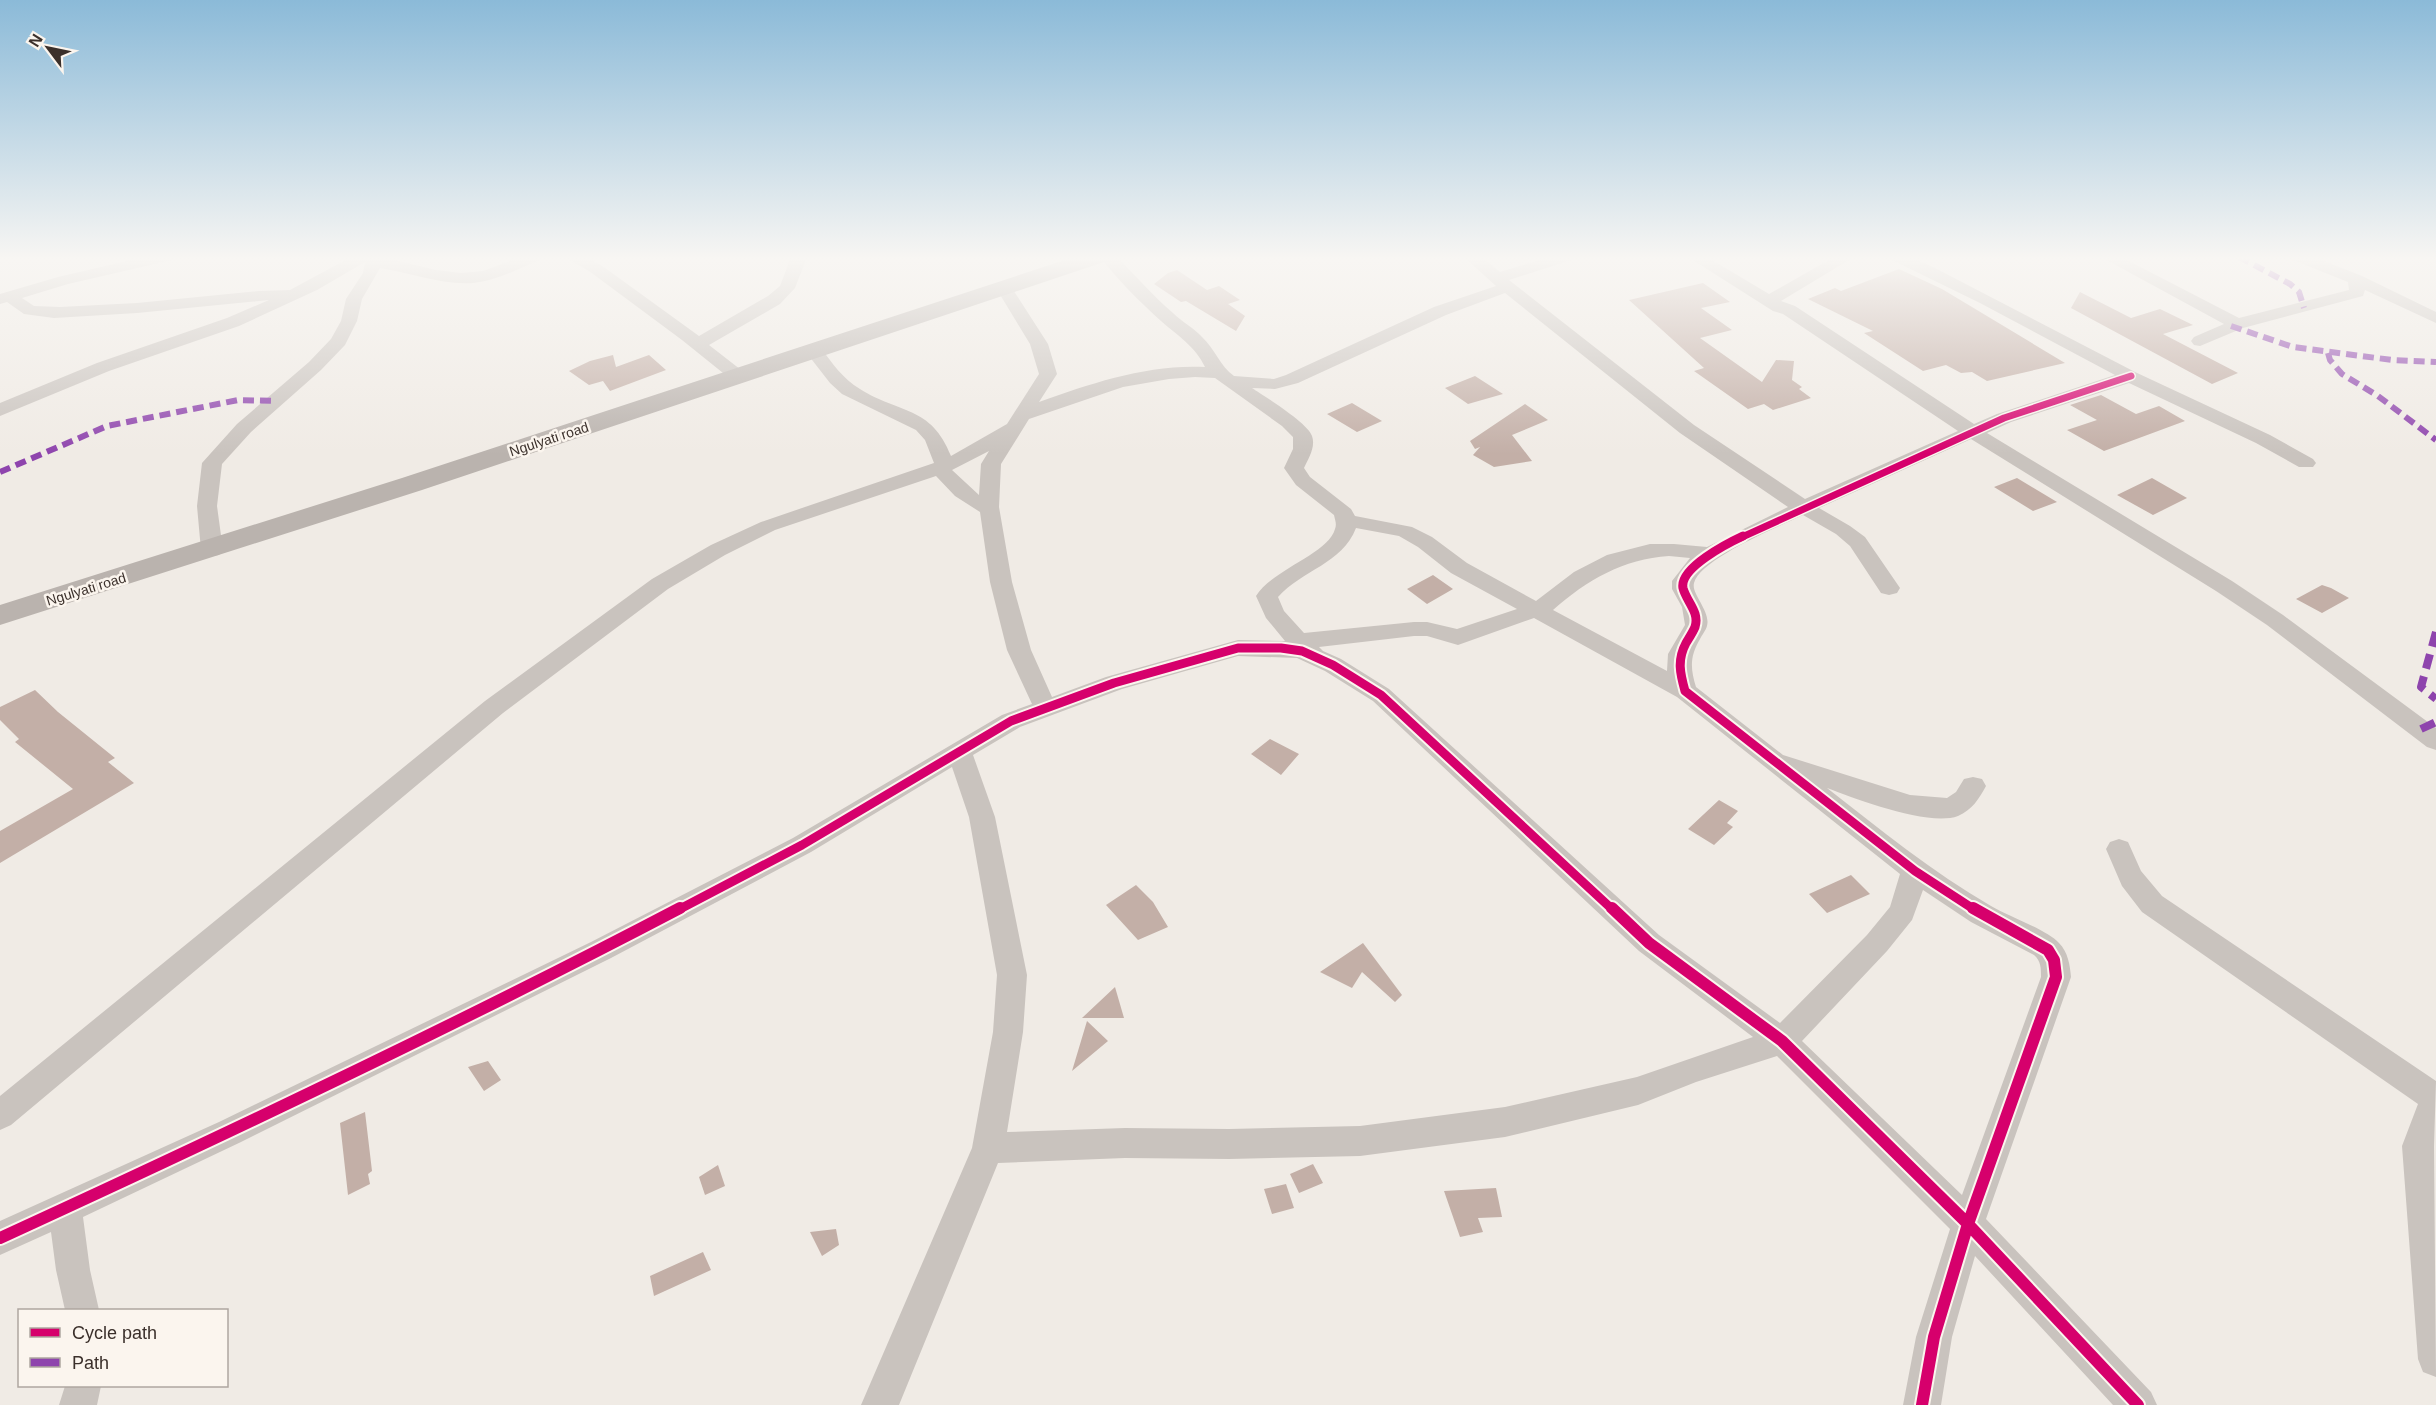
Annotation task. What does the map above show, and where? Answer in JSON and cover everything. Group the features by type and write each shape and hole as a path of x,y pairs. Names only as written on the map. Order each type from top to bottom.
{"main road":[{"name":"Ngulyati road","path":"0,615 212,550 902,323"}],"street":[{"path":"0,410 103,367 231,323"},
{"path":"212,550 207,506 212,464 244,428 339,342 348,323"},
{"path":"669,323 739,377"},
{"path":"698,344 735,323"},
{"path":"1026,323 1039,344 1048,374 991,464 990,509 1002,582 1019,650 1046,709"},
{"path":"1174,323 1195,339 1225,377 1289,422 1304,436 1303,449 1294,468 1302,481 1344,513 1346,528 1340,540 1323,556 1274,585 1267,596 1275,616 1308,649 1381,695 1649,943 1782,1041 1968,1224 2138,1405"},
{"path":"0,1114 494,707 660,584 718,550 768,526 942,466 973,453 1018,422 1093,390 1162,374 1195,371 1275,384 1292,379 1417,323"},
{"path":"1554,323 1687,429 1759,479 1843,530 1858,542 1889,588"},
{"path":"1808,323 1974,432 2081,496 2241,597 2436,741"},
{"path":"2030,323 2131,376 2277,445 2306,463"},
{"path":"2200,341 2243,323"},
{"path":"815,352 837,382 862,399 914,420 927,430 934,438 942,466 959,492 990,509"},
{"path":"1685,691 1679,670 1680,654 1696,625 1693,607 1683,589 1683,581 1698,562 1728,543 2027,409 2131,376"},
{"path":"1345,520 1405,531 1425,542 1459,568 1685,691 1915,871 1981,914 2052,952 2056,977 1968,1224 1934,1337 1922,1405"},
{"path":"0,1238 230,1132 601,950 802,845 1011,721 1114,683 1238,648 1281,648 1302,651 1414,629 1427,629 1458,637 1536,611 1586,574 1614,559 1638,552 1668,550 1711,554"},
{"path":"880,1405 988,1148 1008,1032 1012,975 982,817 960,753"},
{"path":"1767,756 1856,789 1910,805 1951,808 1965,799 1973,786"},
{"path":"2119,849 2125,868 2135,886 2152,904 2436,1098 2418,1146 2436,1359"},
{"path":"988,1148 1125,1143 1360,1142 1505,1122 1638,1092 1692,1070 1782,1041 1877,943 1902,912 1915,871"},
{"path":"65,1208 73,1270 82,1309"},
{"path":"78,1405 83,1387"}],"building":[{"path":"1222,323 1241,323 1236,331"},
{"path":"1654,323 1722,323 1732,330 1700,338 1762,382 1776,360 1794,361 1792,380 1811,398 1773,410 1764,404 1748,409 1694,371 1704,368"},
{"path":"1856,323 1998,323 2065,363 1987,381 1972,372 1961,373 1946,365 1923,371 1864,333 1873,331"},
{"path":"2098,323 2188,323 2193,325 2163,334 2238,373 2212,384"},
{"path":"613,355 616,367 649,355 666,370 610,391 603,381 589,385 569,371 590,361"},
{"path":"1475,376 1503,394 1468,404 1445,388"},
{"path":"2101,395 2136,414 2159,406 2185,421 2104,451 2067,430 2097,420 2070,405"},
{"path":"1352,403 1382,421 1357,432 1327,414"},
{"path":"1525,404 1548,420 1512,435 1532,461 1494,467 1473,455 1480,447 1475,449 1470,441"},
{"path":"2017,478 2057,502 2033,511 1994,487"},
{"path":"2152,478 2187,498 2153,515 2117,495"},
{"path":"1433,575 1453,589 1427,604 1407,589"},
{"path":"2322,585 2349,598 2322,613 2296,599"},
{"path":"35,690 58,712 115,758 108,762 134,783 0,863 0,831 73,789 15,742 19,739 0,720 0,707"},
{"path":"1270,739 1299,754 1281,775 1251,754"},
{"path":"1719,800 1738,811 1727,823 1733,827 1714,845 1688,829"},
{"path":"1851,875 1870,894 1827,913 1809,894"},
{"path":"1136,885 1153,902 1168,927 1138,940 1106,905"},
{"path":"1363,943 1402,995 1395,1002 1362,972 1352,988 1320,972"},
{"path":"1115,987 1124,1018 1082,1018"},
{"path":"1087,1021 1108,1041 1072,1071"},
{"path":"488,1061 501,1080 484,1091 468,1067"},
{"path":"365,1112 372,1171 368,1174 370,1184 348,1195 340,1123"},
{"path":"1313,1164 1323,1183 1299,1193 1290,1174"},
{"path":"718,1165 725,1186 705,1195 699,1177"},
{"path":"1286,1184 1294,1208 1272,1214 1264,1189"},
{"path":"1496,1188 1502,1217 1478,1218 1483,1232 1460,1237 1444,1191"},
{"path":"836,1229 839,1245 822,1256 810,1232"},
{"path":"703,1252 711,1270 654,1296 650,1276"}],"marked path":[{"path":"2231,326 2293,347 2392,360 2436,362"},
{"path":"2328,353 2330,360 2342,374 2378,396 2436,440"},
{"path":"0,472 107,426 238,400 276,401"},
{"path":"2436,632 2421,687 2436,699"},
{"path":"2421,729 2436,722"}],"cycle path":[{"path":"1922,1405 1934,1337 1968,1224 2056,977 2054,960 2044,947 1981,914 1915,871 1685,691 1679,671 1680,654 1696,625 1693,607 1683,589 1683,581 1698,562 1728,543 1841,490 2004,418 2131,376"},
{"path":"0,1238 230,1132 601,950 802,845 1011,721 1114,683 1238,648 1281,648 1302,651 1333,665 1381,695 1649,943 1782,1041 1968,1224 2138,1405"}]}
